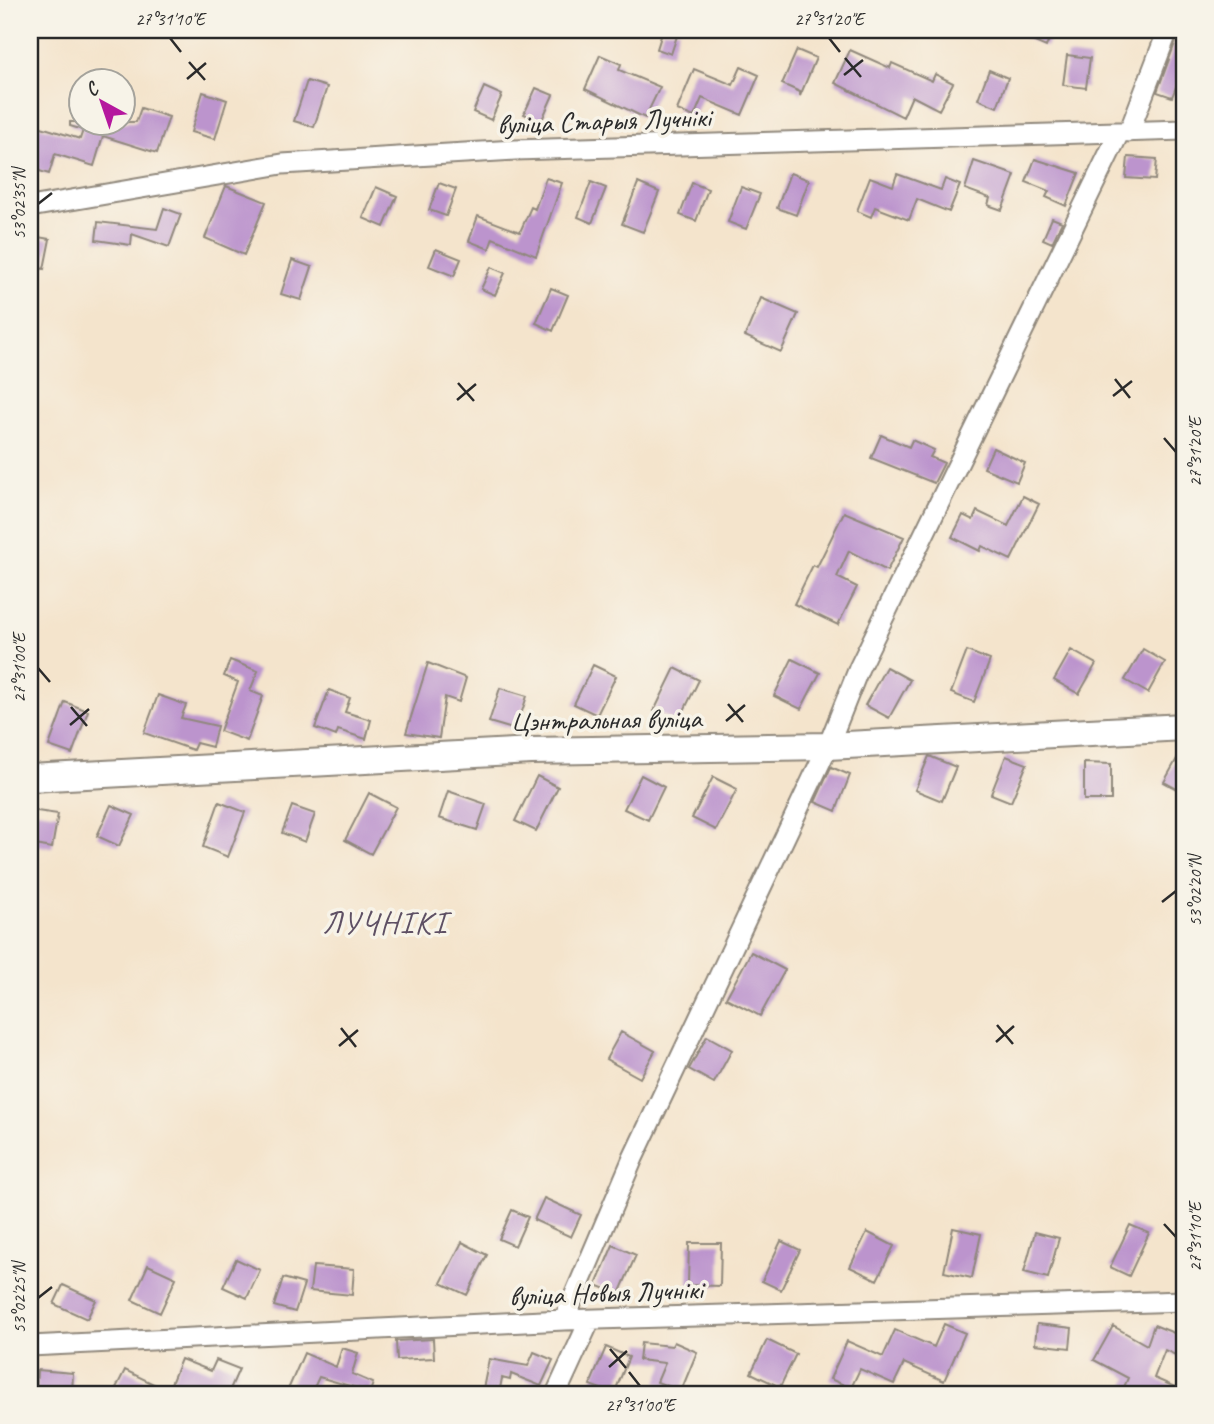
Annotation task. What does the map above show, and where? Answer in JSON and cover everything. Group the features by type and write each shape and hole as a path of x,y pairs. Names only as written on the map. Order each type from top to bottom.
{"main road":[{"name":"Цэнтральная вуліца","path":"30,778 531,751 828,746 1184,727"}],"street":[{"path":"564,1320 633,1158 828,746 859,668 1124,133 1168,30"},
{"name":"вуліца Старыя Лучнікі","path":"30,207 282,164 515,150 1184,130"},
{"name":"вуліца Новыя Лучнікі","path":"30,1346 564,1320 589,1322 1184,1301"},
{"path":"556,1394 589,1322"}],"building":[{"path":"663,30 679,30 671,54 657,49"},
{"path":"1007,30 1053,30 1046,47"},
{"path":"1180,30 1184,30 1184,66 1172,97 1157,92"},
{"path":"797,50 816,58 800,96 800,92 782,84"},
{"path":"850,50 890,68 892,63 932,81 935,74 953,83 939,110 912,96 903,117 835,83"},
{"path":"600,55 621,64 619,70 660,87 645,118 585,89"},
{"path":"1067,55 1090,58 1086,88 1063,85"},
{"path":"741,67 759,75 742,115 702,98 694,117 677,110 694,69 733,85"},
{"path":"989,70 1008,78 997,107 978,99"},
{"path":"307,81 327,87 314,127 294,121"},
{"path":"484,87 502,95 491,120 473,112"},
{"path":"536,88 553,95 541,122 524,114"},
{"path":"203,92 227,100 215,139 191,132"},
{"path":"141,108 169,117 157,153 103,136 136,136 136,122"},
{"path":"35,125 80,139 81,136 103,136 94,166 55,154 49,174 30,168 30,142"},
{"path":"1128,157 1157,159 1155,180 1126,178"},
{"path":"1035,159 1079,173 1066,206 1046,197 1049,191 1026,182"},
{"path":"974,161 1015,175 1002,210 988,205 990,198 965,189"},
{"path":"790,173 809,180 796,215 777,208"},
{"path":"897,174 941,190 945,179 960,185 949,212 917,199 909,220 875,207 871,217 857,211 870,177 893,186"},
{"path":"546,178 562,183 536,256 493,238 489,249 469,241 478,216 520,232 531,207 535,209"},
{"path":"591,182 606,188 592,223 578,217"},
{"path":"439,183 456,189 446,216 429,210"},
{"path":"638,183 659,192 643,232 622,224"},
{"path":"692,183 708,189 696,221 680,215"},
{"path":"226,186 266,202 244,255 205,238"},
{"path":"376,187 397,196 384,227 363,218"},
{"path":"741,187 760,194 746,229 728,222"},
{"path":"164,208 181,214 169,247 132,234 131,245 96,240 98,222 157,229"},
{"path":"1052,218 1062,222 1052,243 1043,239"},
{"path":"32,236 50,239 44,269 30,266"},
{"path":"436,249 461,259 454,276 429,266"},
{"path":"292,260 312,267 301,300 281,294"},
{"path":"491,267 505,273 495,295 481,289"},
{"path":"551,288 568,295 553,331 536,323"},
{"path":"761,298 798,314 781,352 745,336"},
{"path":"881,435 909,447 912,440 934,450 930,457 944,463 934,483 871,458"},
{"path":"993,448 1025,463 1017,482 984,468"},
{"path":"1023,496 1039,504 1011,560 982,546 980,551 952,537 963,515 973,520 977,511 1008,526"},
{"path":"844,512 904,537 887,571 849,551 837,577 857,587 838,625 794,604 813,565 817,567"},
{"path":"1143,649 1165,662 1148,693 1125,680"},
{"path":"1071,650 1096,664 1079,694 1054,680"},
{"path":"967,651 990,660 974,702 951,693"},
{"path":"792,659 820,673 801,709 774,696"},
{"path":"230,660 258,671 250,691 263,696 247,741 220,731 238,682 224,676"},
{"path":"428,663 466,678 459,702 445,697 439,738 406,733"},
{"path":"593,665 616,676 597,715 574,704"},
{"path":"886,667 910,680 889,718 865,705"},
{"path":"675,668 699,680 678,723 654,711"},
{"path":"500,688 527,696 516,730 489,722"},
{"path":"329,690 350,698 345,712 371,720 366,739 338,730 336,736 315,728"},
{"path":"158,695 186,705 181,718 217,726 212,747 196,743 193,750 144,733"},
{"path":"65,702 88,711 72,754 49,746"},
{"path":"1184,746 1184,793 1164,782"},
{"path":"929,756 956,767 942,801 915,790"},
{"path":"1006,756 1027,764 1011,802 991,794"},
{"path":"1084,763 1111,764 1111,800 1084,800"},
{"path":"831,767 850,775 836,811 815,802"},
{"path":"641,775 664,787 648,820 624,809"},
{"path":"537,776 558,787 536,831 515,821"},
{"path":"713,777 737,789 716,830 692,818"},
{"path":"448,791 486,804 477,830 439,818"},
{"path":"369,793 396,807 371,854 345,840"},
{"path":"219,802 245,812 228,857 203,847"},
{"path":"111,805 134,815 119,846 97,836"},
{"path":"292,806 315,814 305,842 282,833"},
{"path":"30,810 58,814 52,848 30,844"},
{"path":"751,952 785,970 760,1016 726,998"},
{"path":"621,1032 655,1051 640,1078 606,1059"},
{"path":"707,1036 732,1050 714,1083 689,1069"},
{"path":"544,1198 581,1215 571,1237 534,1220"},
{"path":"512,1210 528,1217 515,1246 499,1239"},
{"path":"1130,1225 1149,1233 1129,1276 1110,1267"},
{"path":"953,1228 981,1234 972,1278 944,1272"},
{"path":"867,1232 894,1246 877,1280 850,1267"},
{"path":"1035,1232 1059,1238 1048,1278 1024,1272"},
{"path":"781,1241 800,1250 781,1290 762,1281"},
{"path":"462,1242 487,1255 467,1295 441,1283"},
{"path":"689,1243 721,1243 720,1286 688,1285"},
{"path":"613,1245 636,1255 619,1294 596,1285"},
{"path":"236,1259 260,1270 247,1298 223,1287"},
{"path":"148,1265 176,1278 160,1313 132,1300"},
{"path":"313,1266 354,1269 352,1295 310,1291"},
{"path":"283,1278 304,1284 295,1312 274,1306"},
{"path":"63,1285 96,1300 87,1319 54,1304"},
{"path":"944,1324 965,1333 944,1381 904,1363 894,1384 860,1369 851,1388 830,1379 847,1341 883,1357 895,1330 934,1347"},
{"path":"1037,1324 1072,1328 1070,1348 1035,1344"},
{"path":"1154,1325 1184,1337 1184,1359 1165,1350 1154,1378 1184,1391 1184,1394 1121,1394 1128,1378 1094,1360 1113,1326 1147,1345"},
{"path":"433,1339 434,1358 397,1360 396,1341"},
{"path":"767,1340 796,1354 780,1387 751,1373"},
{"path":"674,1342 697,1352 681,1391 657,1382 665,1363 639,1360 641,1343 672,1346"},
{"path":"606,1347 629,1357 614,1394 590,1385"},
{"path":"342,1348 358,1353 352,1374 373,1383 370,1392 319,1377 311,1394 286,1394 304,1353 336,1367"},
{"path":"534,1352 553,1360 541,1386 511,1374 510,1380 502,1378 499,1394 482,1394 489,1359 528,1366"},
{"path":"181,1359 211,1371 216,1360 239,1369 228,1394 113,1394 125,1370 168,1391"},
{"path":"37,1370 73,1373 72,1394 36,1392"}],"district":[{"name":"ЛУЧНІКІ","path":"385,922"}]}
